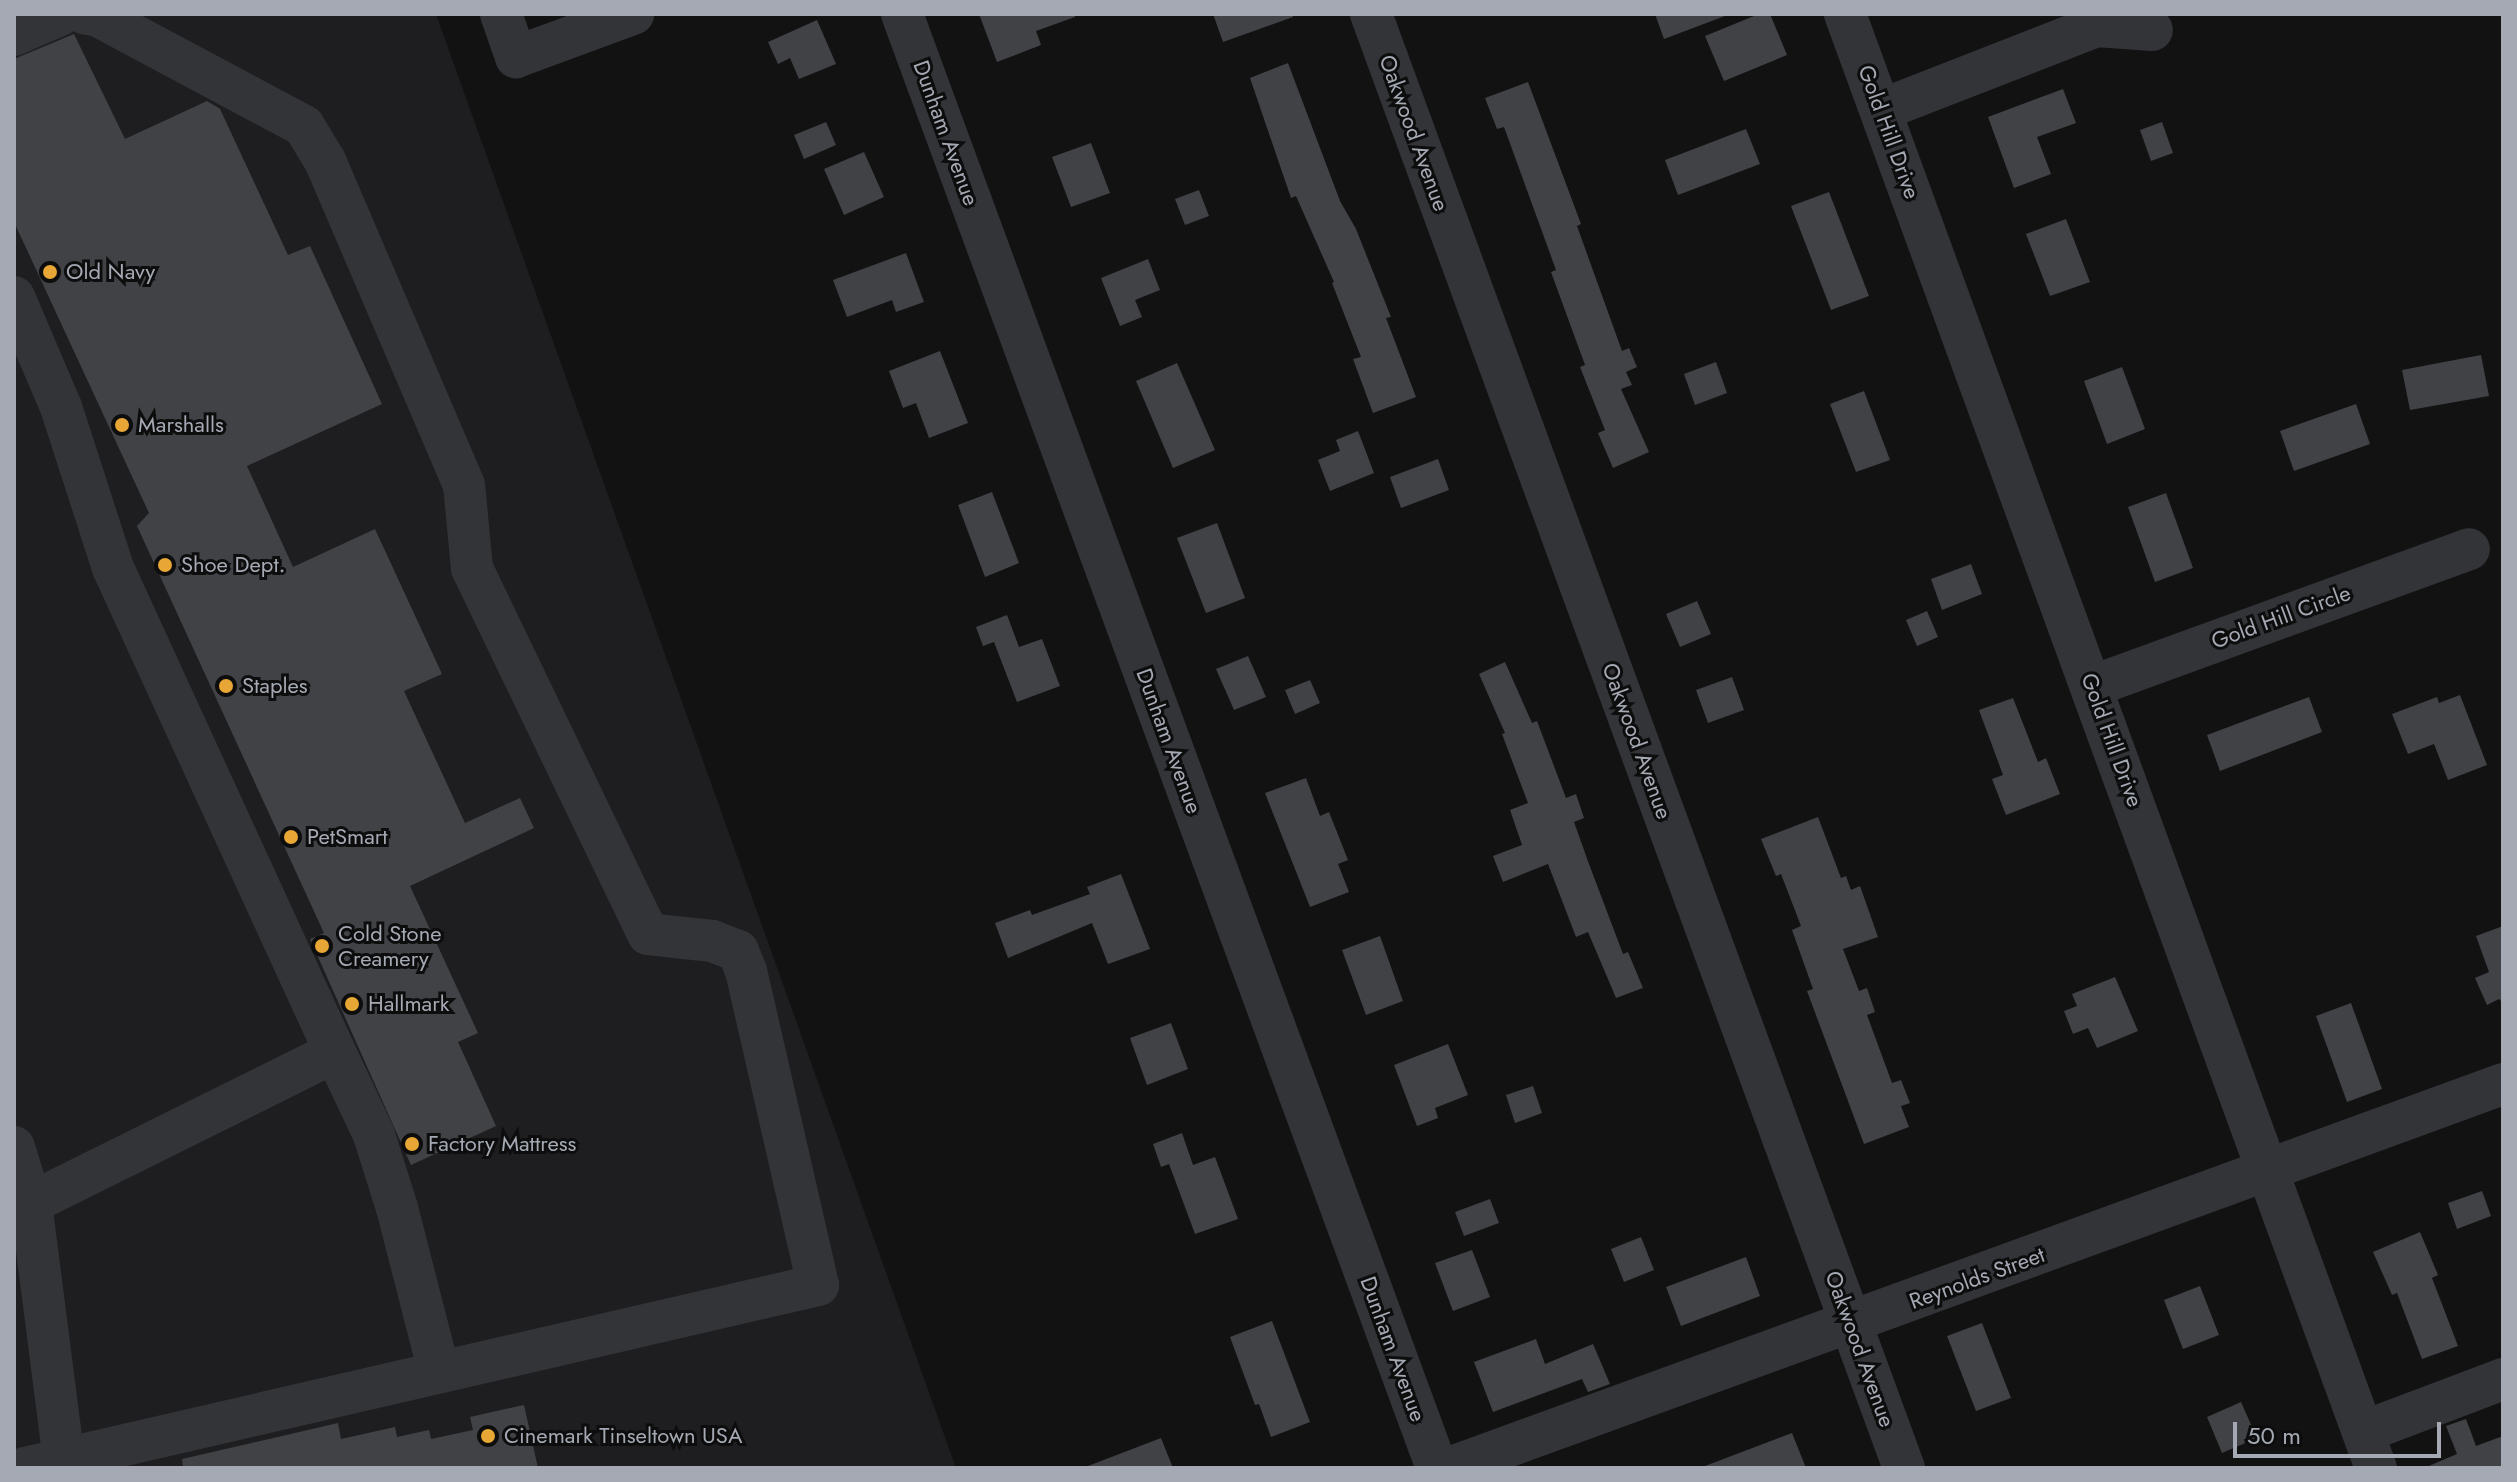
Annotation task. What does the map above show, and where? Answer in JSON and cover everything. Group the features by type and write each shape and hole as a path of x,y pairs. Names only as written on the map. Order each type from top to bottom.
{"street":[{"path":"14,35 62,14"},
{"path":"14,1147 45,1463 818,1285 746,971 738,951 712,941 648,934 472,569 464,485 325,161 304,126 96,15 86,14"},
{"path":"501,14 516,57 633,14"},
{"name":"Dunham Avenue","path":"902,14 1437,1468"},
{"name":"Oakwood Avenue","path":"1371,14 1904,1468"},
{"name":"Gold Hill Drive","path":"1845,14 2370,1450"},
{"path":"1881,110 2096,26 2152,30"},
{"path":"14,297 61,407 113,568 374,1135 397,1208 439,1372"},
{"name":"Gold Hill Circle","path":"2093,686 2469,549"},
{"path":"22,1207 335,1052"},
{"name":"Reynolds Street","path":"1449,1468 2503,1084"},
{"path":"2370,1450 2503,1379"}],"shaded area":[{"path":"14,14 436,14 956,1468 14,1468"}],"building":[{"path":"979,14 1075,14 1075,17 1036,31 1041,45 997,62"},
{"path":"1213,14 1293,14 1293,17 1223,42"},
{"path":"1655,14 1724,14 1725,16 1664,39"},
{"path":"1759,14 1770,14 1787,55 1724,81 1705,36"},
{"path":"817,20 836,64 799,79 790,58 778,64 768,42"},
{"path":"74,34 125,139 207,101 220,109 288,255 310,246 382,404 247,466 293,567 375,529 442,674 404,691 465,823 520,798 534,828 410,886 478,1033 458,1042 496,1126 411,1165 310,939 324,933 137,526 149,513 14,222 14,59"},
{"path":"1288,63 1340,201 1356,229 1391,317 1386,318 1416,397 1373,413 1353,359 1361,357 1334,282 1296,196 1291,198 1250,78"},
{"path":"1528,82 1581,224 1577,226 1622,351 1629,348 1637,367 1626,372 1632,385 1621,389 1649,452 1613,468 1598,433 1605,430 1580,367 1585,365 1551,272 1556,270 1504,127 1497,129 1485,98"},
{"path":"2063,89 2076,123 2037,137 2051,174 2014,188 1988,117"},
{"path":"826,122 836,145 804,159 794,135"},
{"path":"2162,122 2173,153 2151,161 2140,130"},
{"path":"1746,129 1760,164 1678,195 1665,160"},
{"path":"1091,143 1110,193 1071,207 1052,157"},
{"path":"864,152 884,197 844,215 824,169"},
{"path":"1199,190 1209,216 1185,225 1175,199"},
{"path":"1829,192 1869,296 1831,310 1791,206"},
{"path":"2066,219 2090,282 2050,296 2026,234"},
{"path":"906,253 924,302 896,312 892,300 847,317 833,280"},
{"path":"1148,259 1160,290 1135,300 1142,317 1120,326 1101,278"},
{"path":"940,351 968,423 929,438 916,403 903,408 889,371"},
{"path":"2481,355 2489,396 2410,410 2402,370"},
{"path":"1716,362 1727,393 1695,405 1684,374"},
{"path":"1177,363 1215,450 1173,468 1136,381"},
{"path":"2122,367 2145,429 2107,444 2084,381"},
{"path":"1864,391 1890,460 1856,472 1830,404"},
{"path":"2356,404 2370,444 2294,471 2280,431"},
{"path":"1358,431 1374,473 1330,491 1318,460 1340,451 1336,440"},
{"path":"1438,459 1449,490 1401,508 1390,477"},
{"path":"992,492 1019,563 985,577 958,505"},
{"path":"2166,493 2193,568 2155,582 2128,507"},
{"path":"1217,523 1245,598 1206,613 1177,538"},
{"path":"1971,564 1982,594 1942,610 1931,579"},
{"path":"1697,601 1711,634 1680,647 1666,614"},
{"path":"1927,611 1938,637 1917,646 1906,620"},
{"path":"1007,615 1019,647 1042,639 1060,686 1017,702 994,642 983,646 976,627"},
{"path":"1248,656 1266,697 1234,710 1216,669"},
{"path":"1505,662 1532,723 1537,721 1566,798 1576,794 1584,818 1574,822 1623,954 1628,952 1643,988 1616,998 1588,932 1576,937 1548,864 1503,882 1493,856 1522,845 1510,810 1528,803 1502,734 1505,733 1479,674"},
{"path":"1732,677 1744,710 1708,723 1696,690"},
{"path":"1310,680 1320,703 1295,714 1285,690"},
{"path":"2460,695 2487,765 2448,780 2434,744 2408,754 2392,714 2437,697 2439,703"},
{"path":"2309,697 2322,732 2220,771 2207,735"},
{"path":"2013,698 2038,762 2046,758 2060,794 2006,815 1992,779 2003,775 1979,710"},
{"path":"1306,778 1320,816 1329,812 1348,860 1338,864 1349,892 1310,907 1265,793"},
{"path":"1818,817 1841,878 1846,876 1851,890 1860,886 1878,937 1843,949 1859,991 1867,988 1875,1012 1867,1015 1892,1083 1901,1080 1910,1103 1901,1106 1909,1127 1864,1144 1807,991 1813,989 1792,930 1801,926 1781,874 1776,876 1761,839"},
{"path":"1121,874 1150,949 1108,964 1092,923 1008,958 995,923 1030,910 1032,915 1090,894 1087,887"},
{"path":"2503,926 2503,1003 2499,999 2487,1005 2475,978 2489,972 2476,936"},
{"path":"1380,936 1403,1001 1366,1015 1342,950"},
{"path":"2115,977 2138,1031 2097,1048 2088,1028 2073,1034 2064,1011 2077,1006 2072,994"},
{"path":"2351,1003 2382,1089 2347,1102 2316,1016"},
{"path":"1171,1023 1188,1069 1147,1085 1130,1038"},
{"path":"1448,1044 1468,1095 1435,1108 1438,1118 1417,1126 1394,1065"},
{"path":"1533,1086 1542,1113 1515,1123 1506,1095"},
{"path":"1182,1133 1193,1165 1215,1157 1238,1219 1195,1234 1169,1164 1161,1167 1153,1144"},
{"path":"2482,1191 2491,1216 2457,1229 2448,1203"},
{"path":"1490,1199 1499,1223 1464,1236 1455,1212"},
{"path":"2420,1232 2438,1275 2432,1278 2458,1346 2422,1359 2397,1293 2392,1295 2373,1252"},
{"path":"1641,1237 1654,1270 1624,1282 1611,1249"},
{"path":"1472,1250 1490,1297 1453,1311 1435,1263"},
{"path":"1746,1257 1760,1296 1681,1326 1666,1287"},
{"path":"2200,1286 2219,1335 2183,1349 2164,1300"},
{"path":"1272,1321 1310,1422 1271,1437 1259,1404 1255,1405 1230,1337"},
{"path":"1982,1323 2011,1398 1976,1411 1947,1336"},
{"path":"1536,1339 1545,1364 1593,1344 1610,1384 1588,1392 1582,1379 1493,1412 1474,1362"},
{"path":"2241,1402 2257,1438 2222,1453 2207,1417"},
{"name":"Cinemark Tinseltown USA","path":"524,1405 538,1468 183,1468 182,1459 338,1423 341,1439 395,1427 397,1437 429,1430 431,1439 473,1430 470,1417"},
{"path":"2466,1419 2476,1446 2503,1436 2503,1468 2424,1468 2457,1454 2446,1426"},
{"path":"1792,1433 1806,1468 1705,1466"},
{"path":"1161,1438 1173,1468 1088,1468 1088,1466"}],"place":[{"name":"Old Navy","path":"50,272"},
{"name":"Marshalls","path":"122,425"},
{"name":"Shoe Dept.","path":"165,565"},
{"name":"Staples","path":"226,686"},
{"name":"PetSmart","path":"291,837"},
{"name":"Cold Stone Creamery","path":"322,946"},
{"name":"Hallmark","path":"352,1004"},
{"name":"Factory Mattress","path":"412,1144"},
{"name":"Cinemark Tinseltown USA","path":"488,1436"}]}
